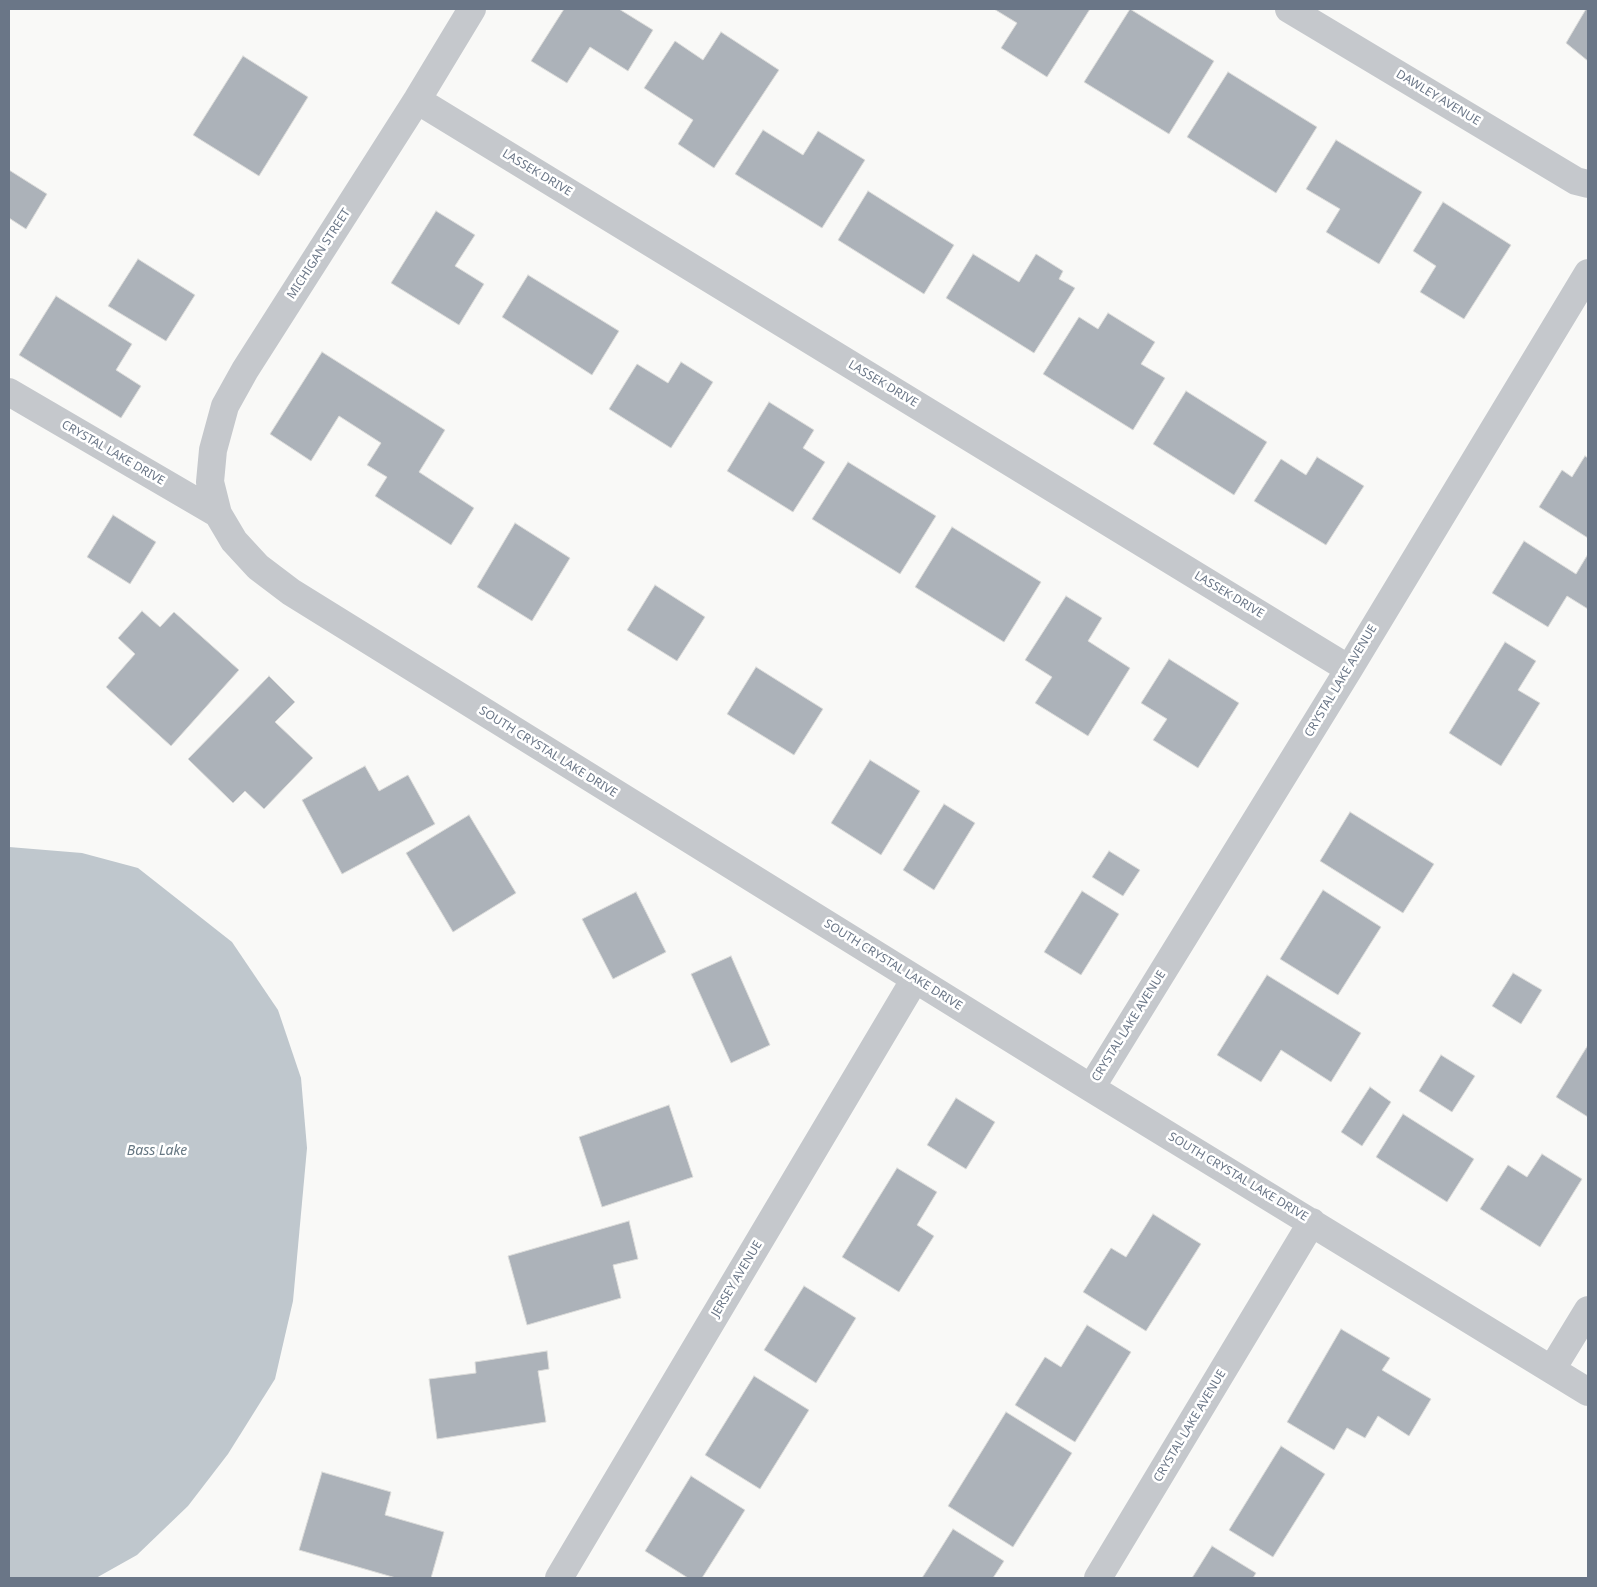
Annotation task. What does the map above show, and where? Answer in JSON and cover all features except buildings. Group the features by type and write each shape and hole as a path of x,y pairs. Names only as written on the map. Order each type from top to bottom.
{"street":[{"name":"MICHIGAN STREET","path":"218,514 210,482 213,450 225,406 245,370 417,100 472,9"},
{"name":"DAWLEY AVENUE","path":"1289,9 1576,181 1588,184"},
{"name":"LASSEK DRIVE","path":"417,100 1349,669"},
{"name":"CRYSTAL LAKE AVENUE","path":"1091,1088 1349,669 1588,273"},
{"name":"CRYSTAL LAKE DRIVE","path":"9,392 218,514"},
{"name":"SOUTH CRYSTAL LAKE DRIVE","path":"218,514 234,541 258,567 291,592 1091,1088 1588,1392"},
{"name":"JERSEY AVENUE","path":"559,1578 915,979"},
{"name":"CRYSTAL LAKE AVENUE","path":"1098,1578 1312,1222"},
{"path":"1552,1369 1588,1310"}],"water":[{"name":"Bass Lake","path":"9,847 82,853 138,868 232,942 278,1010 301,1078 307,1148 293,1301 275,1379 228,1454 188,1506 137,1555 96,1578 9,1578"}]}
